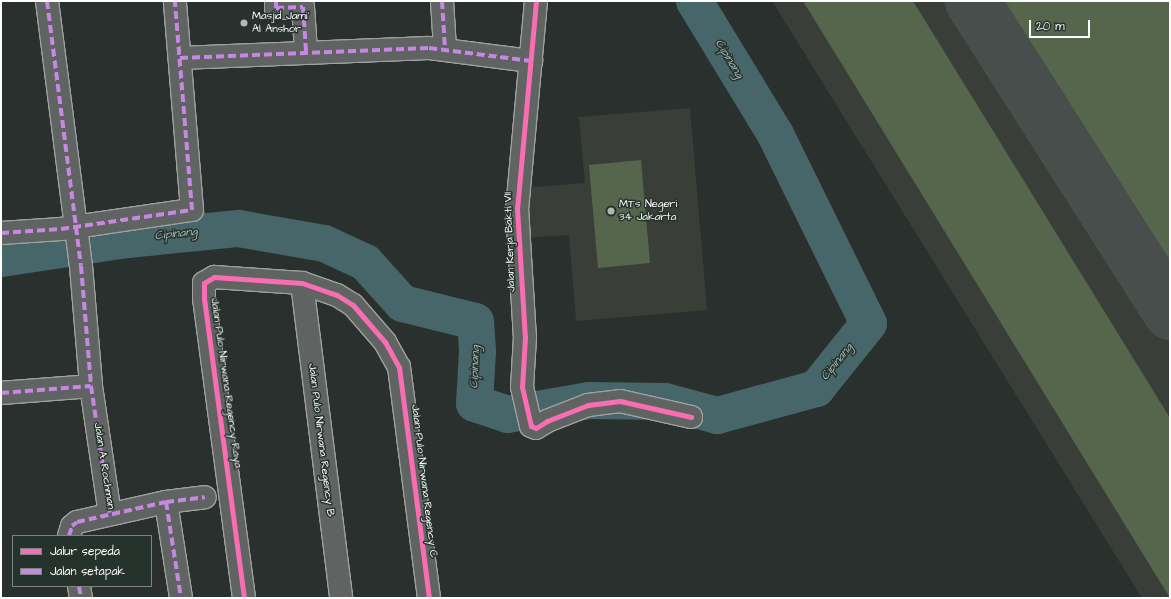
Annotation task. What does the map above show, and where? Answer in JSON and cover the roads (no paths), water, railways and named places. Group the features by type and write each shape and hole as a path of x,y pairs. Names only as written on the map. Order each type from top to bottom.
{"street":[{"name":"Jalan A. Rochman","path":"47,1 81,266 91,386 110,514 166,502 205,497"},
{"path":"1,233 76,230 192,210 175,1"},
{"path":"276,1 276,8 303,7 306,51"},
{"path":"442,1 445,49"},
{"name":"Jalan Kerja Bakti VII","path":"536,1 517,208 525,337 522,387 531,426 536,428 547,421 588,405 620,400 691,417"},
{"path":"180,58 306,51 445,49 531,61"},
{"name":"Jalan Pulo Nirwana Regency Raya","path":"244,598 204,299 204,283 214,277 302,282 337,294 353,305 385,342 399,367"},
{"name":"Jalan Pulo Nirwana Regency B","path":"302,282 341,598"},
{"name":"Jalan Pulo Nirwana Regency C","path":"399,367 429,598"},
{"path":"1,393 91,386"},
{"path":"166,502 181,598"},
{"path":"69,535 72,526 77,522 110,514"},
{"path":"79,587 81,598"}],"waterway":[{"name":"Cipinang","path":"1,258 127,239 238,228 324,243 365,262 402,303 475,321 477,351 474,403 507,414 589,400 665,401 717,415 816,388 868,323 775,134 694,1"}],"place":[{"name":"Masjid Jami' Al Anshor","path":"244,23"},
{"name":"MTs Negeri 34 Jakarta","path":"611,211"}]}
